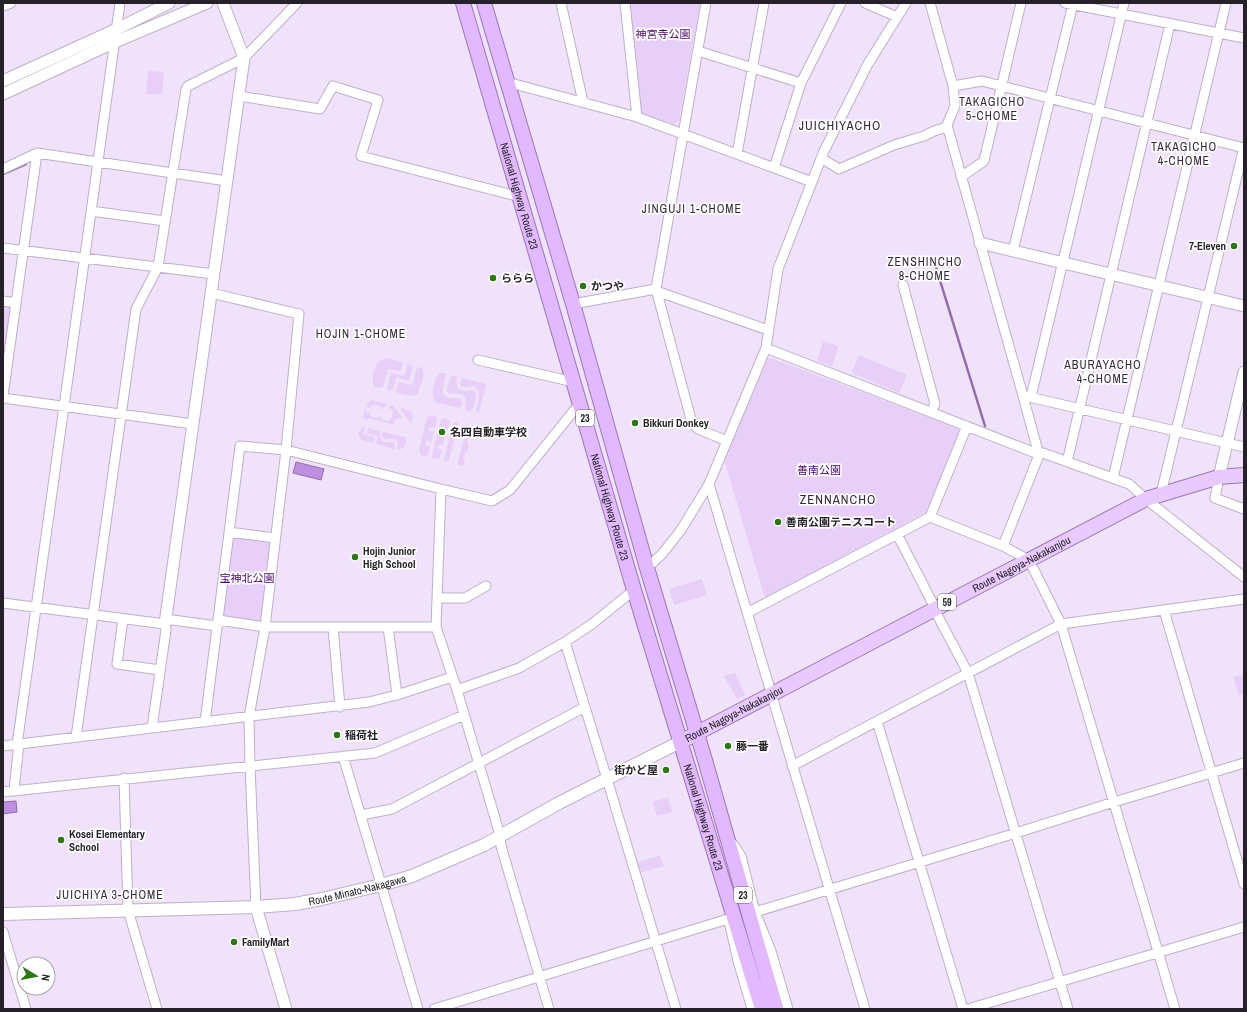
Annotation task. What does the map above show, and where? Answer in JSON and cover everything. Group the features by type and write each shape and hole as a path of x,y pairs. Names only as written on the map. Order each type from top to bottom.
{"highway":[{"name":"National Highway Route 23","path":"463,3 634,590 680,742 709,832 755,962 776,1009"},
{"name":"National Highway Route 23","path":"484,3 573,304 647,568 697,733 724,829 755,962 762,1009"}],"main road":[{"name":"Route Nagoya-Nakakanjou","path":"680,742 1146,499 1219,478 1244,475"},
{"name":"Route Minato-Nakagawa","path":"3,914 256,907 295,904 381,885 412,876 442,864 484,844 559,803 680,742"}],"street":[{"path":"3,6 11,3"},
{"path":"14,790 18,744 36,607 120,3"},
{"path":"3,81 117,29 169,3"},
{"path":"3,94 115,42 207,3"},
{"path":"152,728 166,630 165,622 244,58 223,3"},
{"path":"76,737 136,309 158,267 186,89 188,86 244,58 297,3"},
{"path":"561,3 583,102"},
{"path":"625,3 637,117"},
{"path":"706,3 656,290 692,423 698,429 727,441"},
{"path":"737,154 764,3"},
{"path":"774,168 801,83 841,3"},
{"path":"865,3 897,17"},
{"path":"647,568 662,554 681,530 709,484 766,348 778,269 821,158 868,64 906,3"},
{"path":"961,177 984,161 1021,3"},
{"path":"1027,396 1062,263 1124,3"},
{"path":"1113,478 1160,286 1226,3"},
{"path":"932,4 953,86 955,106 947,127 980,244 1027,396 1038,454 1003,546"},
{"path":"1014,251 1050,98 1069,4 1244,38"},
{"path":"1067,462 1170,24"},
{"path":"698,51 801,83"},
{"path":"953,86 982,81 1244,148 1161,494"},
{"path":"507,82 637,117 812,182"},
{"path":"239,96 320,109 333,86 378,100 362,156 520,197"},
{"path":"821,158 839,169 894,145 947,127"},
{"path":"37,153 3,397 193,424"},
{"path":"3,169 37,153 227,181"},
{"path":"91,211 165,221"},
{"path":"980,244 1244,306"},
{"path":"3,248 214,274"},
{"path":"903,285 935,404 931,412"},
{"path":"573,304 656,290 768,330"},
{"path":"211,293 299,314 286,450 265,627 249,717 256,907 286,1009"},
{"path":"3,301 16,303"},
{"path":"766,348 1038,454 1043,453 1129,484 1244,577"},
{"path":"478,360 574,382"},
{"path":"1244,372 1215,498 1244,509"},
{"path":"1027,396 1244,447"},
{"path":"205,722 240,446 286,450 492,501 510,490 580,403"},
{"path":"747,613 930,517 967,426"},
{"path":"709,484 865,1009"},
{"path":"440,489 436,627 457,690 500,835 501,846 549,1009"},
{"path":"930,517 1003,546 1029,560 1061,624 1175,1009"},
{"path":"229,532 275,538"},
{"path":"897,534 968,673 1068,1009"},
{"path":"437,598 466,598 486,586"},
{"path":"457,690 518,668 592,624 634,590"},
{"path":"792,766 1061,624 1244,598"},
{"path":"3,602 123,619 165,622 217,623 265,627 436,627"},
{"path":"1164,610 1244,884"},
{"path":"123,619 117,664 160,670"},
{"path":"332,627 340,707"},
{"path":"388,627 397,695"},
{"path":"564,642 676,1009"},
{"path":"3,746 340,707 397,695 452,677"},
{"path":"361,815 392,809 585,707"},
{"path":"3,792 124,778 375,753 464,715"},
{"path":"877,721 963,1009"},
{"path":"343,756 418,1009"},
{"path":"755,912 1244,763"},
{"path":"124,778 128,910 157,1009"},
{"path":"724,829 740,856 755,912 771,951 788,1009"},
{"path":"709,832 712,860 752,1009"},
{"path":"434,1009 728,918"},
{"path":"968,1009 1244,927"},
{"path":"3,932 26,1009"}],"green space":[{"name":"神宮寺公園","path":"630,3 700,3 679,121 674,124 643,114 641,111"},
{"path":"148,71 164,72 162,94 146,94"},
{"path":"3,303 10,304 11,308 3,369"},
{"path":"823,341 839,346 832,366 817,361"},
{"path":"859,355 907,375 899,393 852,373"},
{"path":"387,358 403,363 401,371 388,369 383,387 374,387 373,378 377,364 379,361"},
{"name":"善南公園","path":"771,358 957,428 960,431 926,512 765,598 724,459 768,359"},
{"path":"408,364 413,366 409,381 396,377 393,389 391,391 388,390 387,388 391,373 404,376"},
{"path":"417,367 422,368 424,373 418,394 413,396 397,393 396,391 399,382 412,385"},
{"path":"440,373 446,374 443,394 449,398 460,398 462,402 460,408 435,402 433,387"},
{"path":"452,375 457,377 457,385 459,390 472,390 476,393 471,411 465,410 465,397 460,394 450,394 447,391"},
{"path":"462,378 486,384 479,413 476,411 479,397 477,388 474,386 461,386 460,383"},
{"path":"372,400 387,404 382,410 376,405 370,408 366,406 368,402"},
{"path":"391,405 394,406 402,418 396,418 394,425 369,418 367,420 363,418 364,411 369,412 373,418 378,418 380,416 383,420 388,421 392,416 392,410 389,408"},
{"path":"399,407 412,412 413,417 411,424"},
{"path":"428,417 437,417 437,419 435,428 429,427 429,431 434,432 431,442 426,441 425,445 430,447 428,455 421,455 419,450 426,421"},
{"path":"443,418 449,420 450,422 447,430 441,430 440,434 445,436 443,445 438,445 437,448 442,450 439,459 432,458 441,420"},
{"path":"455,422 458,423 458,425 449,460 444,461 453,424"},
{"path":"468,426 472,426 472,436 469,435 467,443 469,444 463,460 465,460 464,464 461,466 458,464 458,461"},
{"path":"362,427 365,427 363,434 374,437 373,443 359,437"},
{"path":"368,428 380,431 380,438 383,442 394,442 394,449 376,444 378,436 367,433"},
{"path":"383,432 405,437 406,440 404,447 397,449 398,444 396,440 384,439 382,436"},
{"name":"宝神北公園","path":"233,536 268,539 272,543 262,618 259,621 225,617 222,614"},
{"path":"702,579 707,595 674,605 669,589"},
{"path":"735,673 745,695 737,699 724,676"},
{"path":"1244,675 1244,693 1239,695 1233,677"},
{"path":"668,797 672,812 657,816 653,802"},
{"path":"660,855 664,866 639,873 636,863"}],"shaded area":[{"path":"296,462 324,469 321,480 293,473"},
{"path":"16,801 17,812 3,814 3,802"}],"waterway":[{"path":"3,174 26,164"},
{"path":"934,261 985,426"}],"place":[{"name":"7-Eleven","path":"1234,246"},
{"name":"ららら","path":"493,278"},
{"name":"かつや","path":"583,286"},
{"name":"Bikkuri Donkey","path":"635,423"},
{"name":"名四自動車学校","path":"442,432"},
{"name":"善南公園テニスコート","path":"778,522"},
{"name":"Hojin Junior High School","path":"355,557"},
{"name":"稲荷社","path":"337,735"},
{"name":"藤一番","path":"728,746"},
{"name":"街かど屋","path":"666,770"},
{"name":"Kosei Elementary School","path":"61,840"},
{"name":"FamilyMart","path":"234,942"}],"district":[{"name":"TAKAGICHO 5-CHOME","path":"992,109"},
{"name":"JUICHIYACHO","path":"840,125"},
{"name":"TAKAGICHO 4-CHOME","path":"1184,154"},
{"name":"JINGUJI 1-CHOME","path":"692,209"},
{"name":"ZENSHINCHO 8-CHOME","path":"925,269"},
{"name":"HOJIN 1-CHOME","path":"361,334"},
{"name":"ABURAYACHO 4-CHOME","path":"1103,372"},
{"name":"ZENNANCHO","path":"838,499"},
{"name":"JUICHIYA 3-CHOME","path":"110,895"}]}
